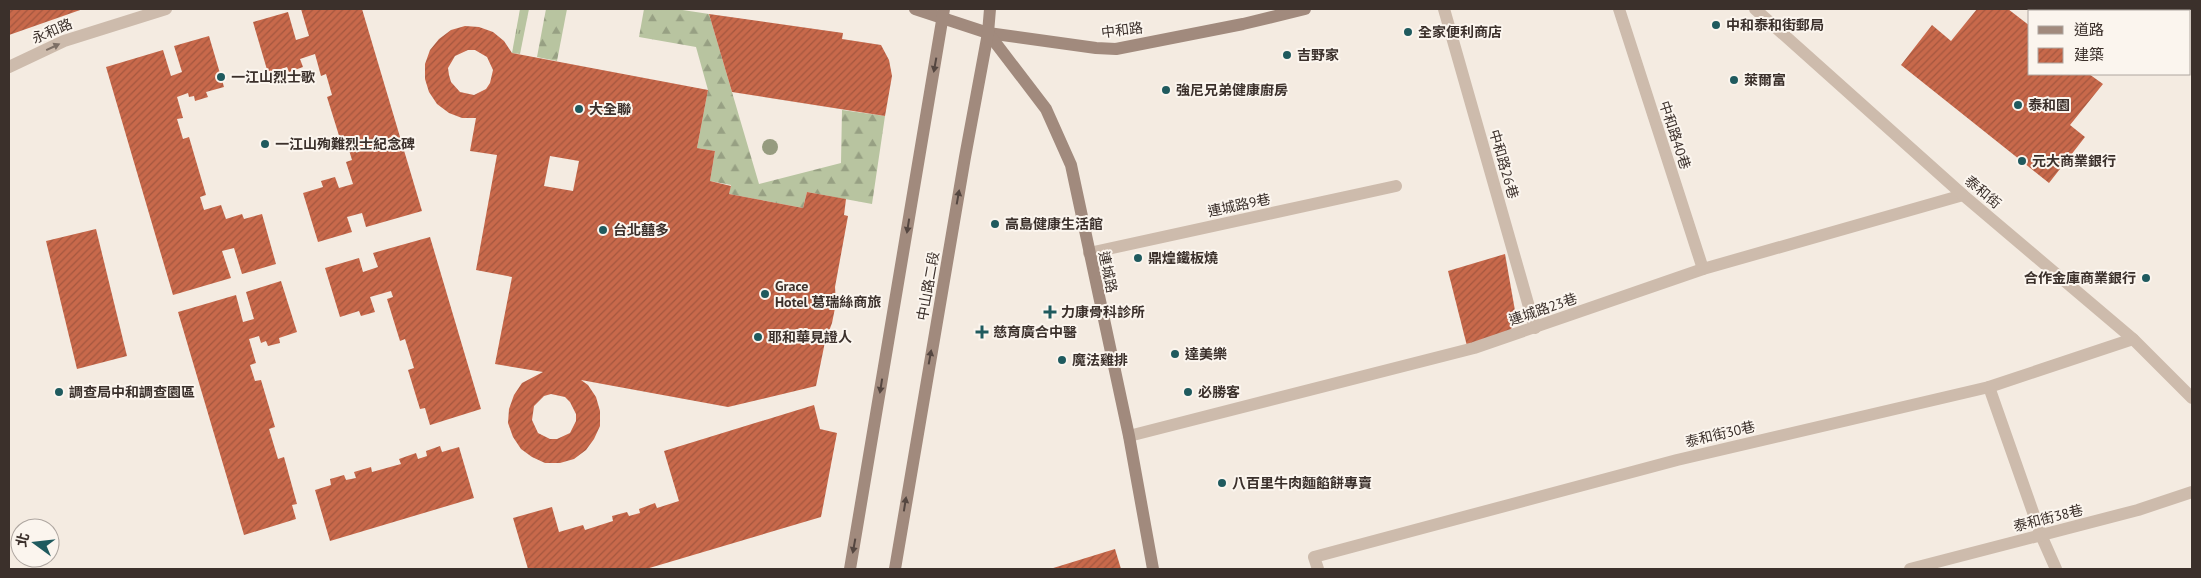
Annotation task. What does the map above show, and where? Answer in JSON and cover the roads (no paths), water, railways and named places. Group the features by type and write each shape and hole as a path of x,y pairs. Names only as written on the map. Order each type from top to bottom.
{"street":[{"name":"永和路","path":"9,67 64,41 166,9"},
{"name":"中和路","path":"915,9 944,13 988,33 1096,48 1116,48 1243,24 1305,9"},
{"name":"中山路二段","path":"895,569 988,33 990,9"},
{"name":"中和路26巷","path":"1444,9 1535,328"},
{"name":"中和路40巷","path":"1619,9 1702,270"},
{"name":"泰和街","path":"1755,9 1962,195 2132,339 2192,398"},
{"path":"850,569 944,13"},
{"name":"連城路","path":"988,33 1046,109 1071,165 1088,253 1129,436 1153,569"},
{"name":"連城路9巷","path":"1088,253 1396,186"},
{"name":"連城路23巷","path":"1129,436 1474,348 1702,270 1962,195"},
{"name":"泰和街30巷","path":"1318,569 1314,556 1677,460 1989,387 2132,339"},
{"path":"1989,387 2041,535 2056,569"},
{"name":"泰和街38巷","path":"1910,569 2138,510 2192,492"}],"place":[{"name":"中和泰和街郵局","path":"1716,25"},
{"name":"全家便利商店","path":"1408,32"},
{"name":"吉野家","path":"1287,55"},
{"name":"一江山烈士歌","path":"221,77"},
{"name":"萊爾富","path":"1734,80"},
{"name":"強尼兄弟健康廚房","path":"1166,90"},
{"name":"泰和園","path":"2018,105"},
{"name":"大全聯","path":"579,109"},
{"name":"一江山殉難烈士紀念碑","path":"265,144"},
{"name":"元大商業銀行","path":"2022,161"},
{"name":"高島健康生活館","path":"995,224"},
{"name":"台北囍多","path":"603,230"},
{"name":"鼎煌鐵板燒","path":"1138,258"},
{"name":"合作金庫商業銀行","path":"2146,278"},
{"name":"Grace Hotel 葛瑞絲商旅","path":"765,294"},
{"name":"力康骨科診所","path":"1050,312"},
{"name":"慈育廣合中醫","path":"982,332"},
{"name":"耶和華見證人","path":"758,337"},
{"name":"達美樂","path":"1175,354"},
{"name":"魔法雞排","path":"1062,360"},
{"name":"調查局中和調查園區","path":"59,392"},
{"name":"必勝客","path":"1188,392"},
{"name":"八百里牛肉麵餡餅專賣","path":"1222,483"}]}
